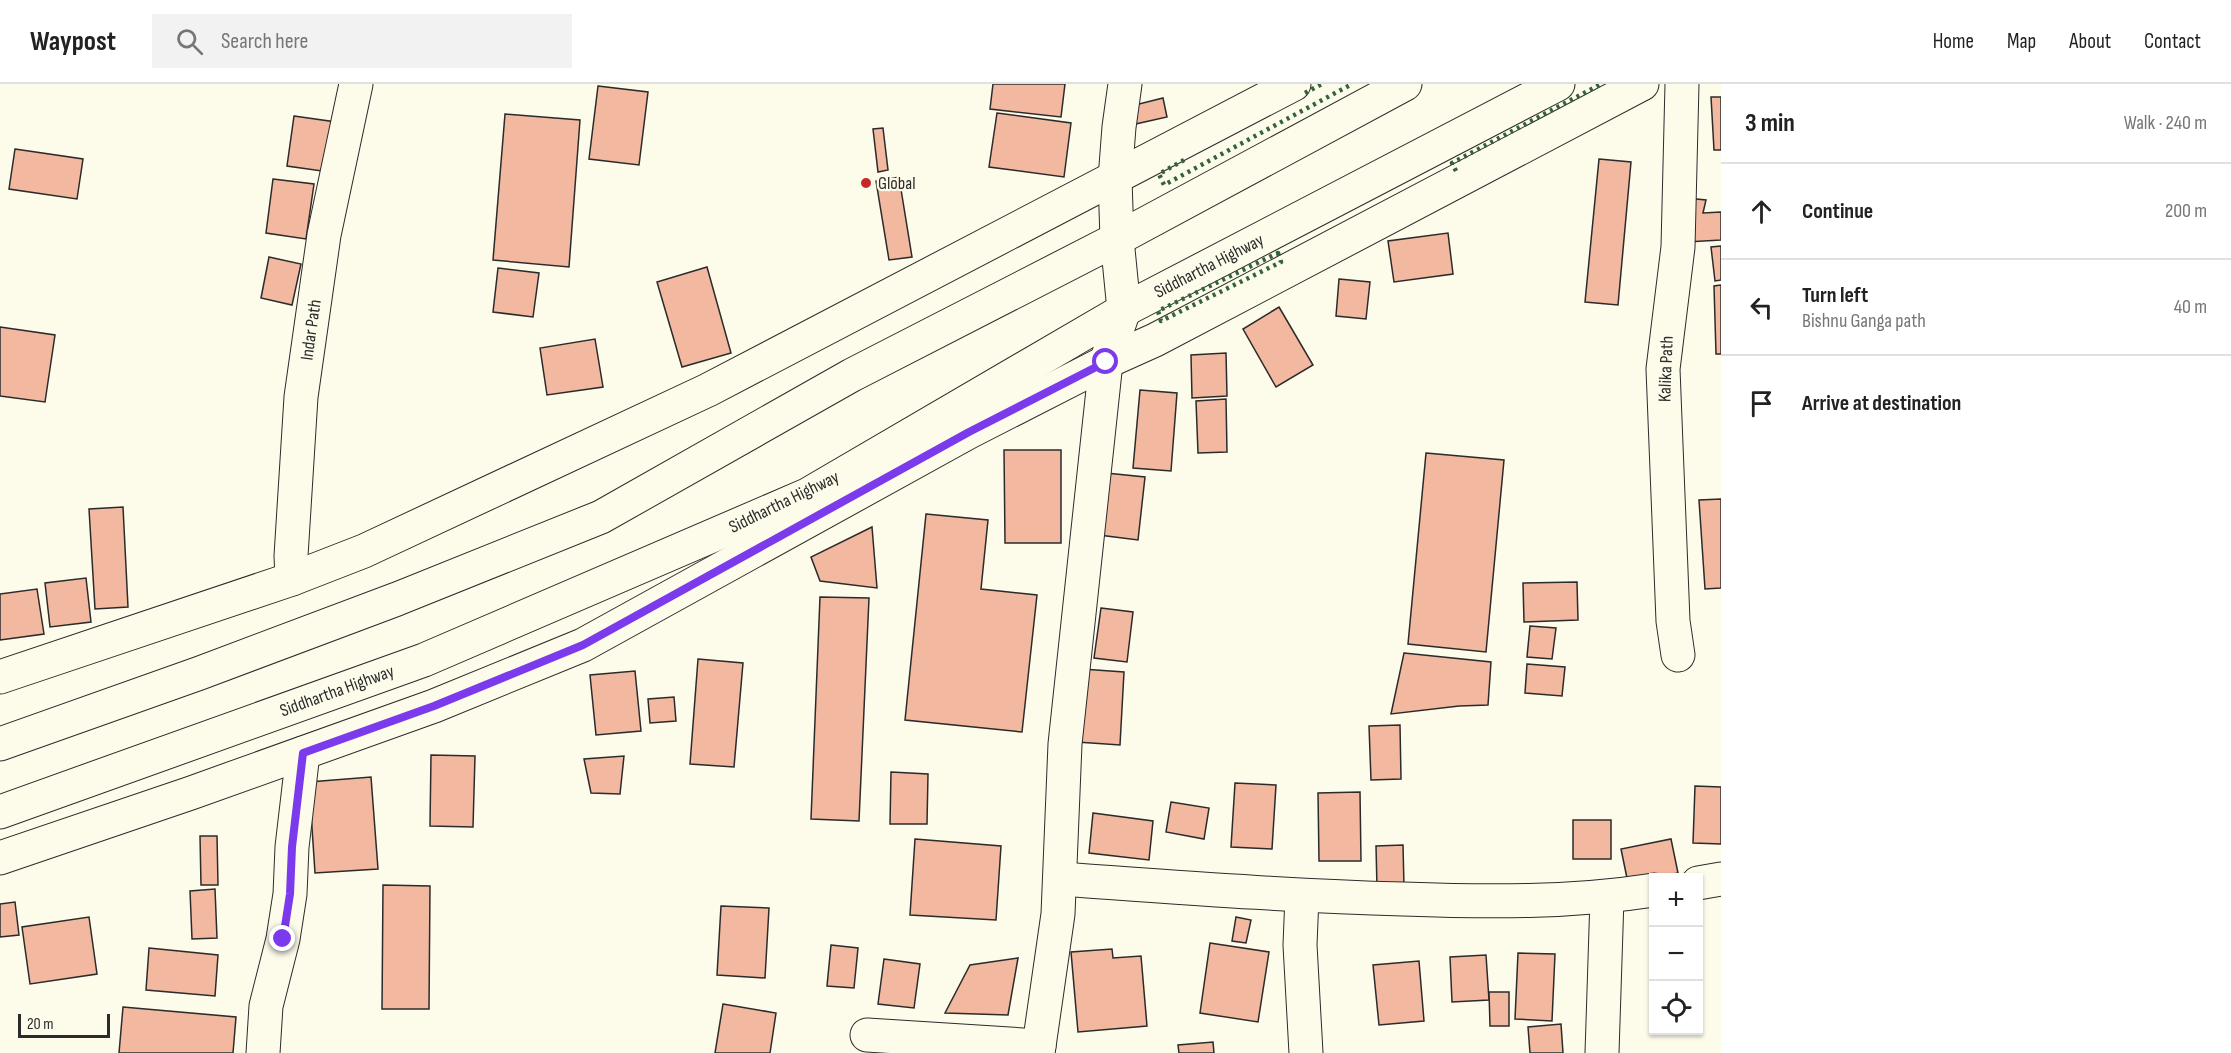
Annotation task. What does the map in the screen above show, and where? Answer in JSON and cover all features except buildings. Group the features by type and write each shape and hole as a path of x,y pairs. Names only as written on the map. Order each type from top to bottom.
{"main road":[{"name":"Indar Path","path":"292,579 291,556 301,397 324,235 356,84"},
{"path":"867,1035 1039,1049 1058,914 1065,744 1106,362 1124,310 1117,238 1115,178 1125,84"},
{"path":"0,677 292,579 364,551 708,390 1294,84"},
{"path":"0,744 200,674 600,517 852,375 1117,238 1405,84"},
{"name":"Siddhartha Highway","path":"0,812 424,660 807,495 1124,310 1558,84"},
{"path":"0,858 434,706 583,645 969,432 1106,362 1155,340 1642,84"},
{"name":"Kalika Path","path":"1678,655 1673,621 1663,369 1678,247 1682,84"},
{"path":"263,1053 266,1006 283,939 290,894 292,847 303,753"},
{"path":"1061,879 1302,896 1482,902 1607,898 1649,891"},
{"path":"1703,882 1721,879"},
{"path":"1302,896 1300,945 1306,1053"},
{"path":"1602,1053 1607,898"}],"hedge":[{"path":"1305,93 1322,84"},
{"path":"1184,160 1159,174 1164,185 1352,84"},
{"path":"1456,171 1452,163 1601,84"},
{"path":"1278,253 1281,262 1161,321 1158,311 1278,253"}],"place":[{"name":"Global","path":"866,183"}],"route":[{"path":"283,939 290,894 292,847 303,753 434,706 583,645 969,432 1106,362"}]}
